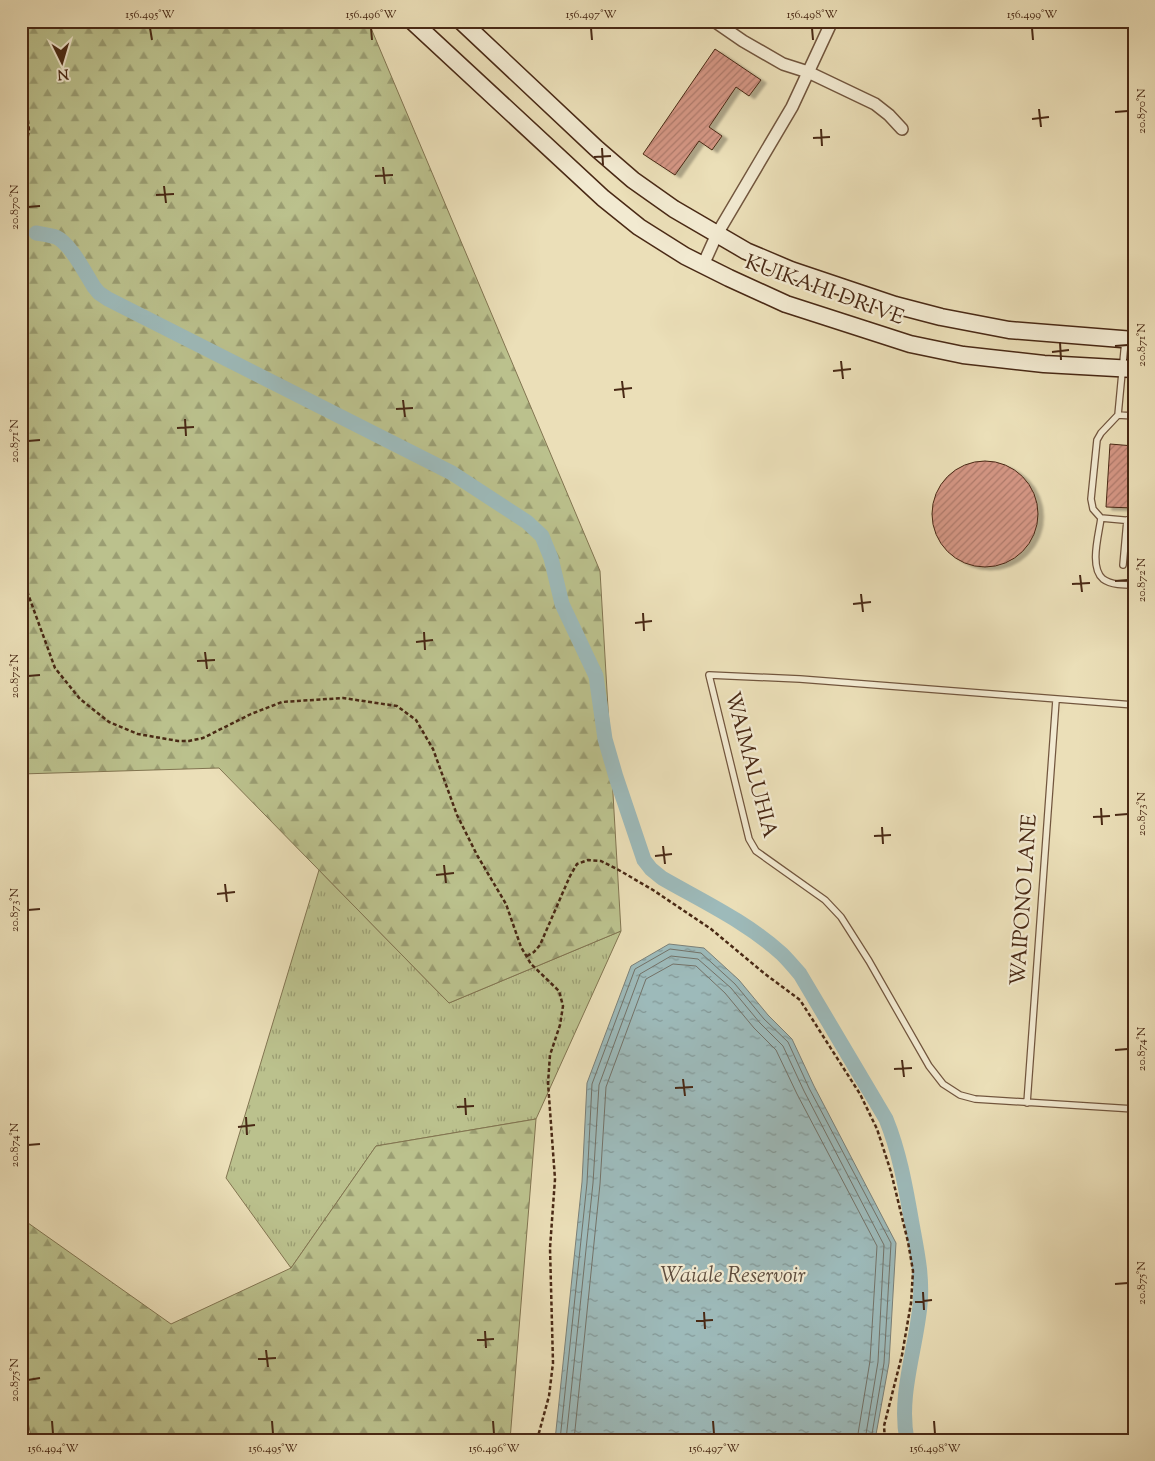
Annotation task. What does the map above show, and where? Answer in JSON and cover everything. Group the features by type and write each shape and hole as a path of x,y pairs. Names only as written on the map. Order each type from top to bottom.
{"main road":[{"name":"KUIKAHI DRIVE","path":"412,21 603,198 639,227 703,265 786,304 910,344 963,355 1044,364 1128,368"},
{"name":"KUIKAHI DRIVE","path":"461,21 596,148 633,180 674,209 746,251 791,270 894,305 941,317 1009,330 1129,339"}],"street":[{"path":"714,21 728,25 783,64 808,72 875,104 889,114 902,129"},
{"path":"703,265 717,234 792,107 832,21"}],"lane":[{"path":"1124,566 1130,521 1102,518 1093,509 1091,499 1097,440 1118,415 1128,368 1129,339"},
{"path":"1118,415 1134,416"},
{"path":"1102,518 1096,545 1096,568 1102,578 1111,582 1134,585"},
{"name":"WAIMALUHIA","path":"1134,705 800,679 709,675 750,839 756,851 825,900 841,917 869,961 929,1066 943,1084 960,1095 975,1099 1134,1109"},
{"name":"WAIPONO LANE","path":"1027,1103 1056,700"}],"path":[{"path":"21,41 25,21"},
{"path":"21,75 29,130 21,172"},
{"path":"21,514 23,519 23,558 28,594 55,668 80,699 109,722 138,734 189,741 203,738 251,714 282,702 343,698 397,706 416,720 433,749 457,815 477,855 506,904 521,947 531,964 559,991 563,1006 560,1026 550,1055 548,1083 555,1179 550,1248 553,1363 549,1396 537,1440"},
{"path":"526,956 534,952 540,945 577,864 588,860 601,861 653,890 711,929 765,974 800,1000 860,1094 877,1129 891,1172 908,1242 913,1271 911,1304 902,1355 884,1426 885,1440"}],"green space":[{"path":"21,21 368,21 600,571 621,931 449,1003 219,768 21,774"},
{"path":"319,870 449,1003 621,931 536,1119 376,1146 291,1268 226,1178"},
{"path":"536,1119 510,1440 32,1440 21,1392 21,1218 171,1324 291,1268 376,1146"}],"water":[{"name":"Waiale Reservoir","path":"669,944 704,948 739,980 768,1015 792,1039 814,1086 896,1243 889,1363 875,1440 555,1440 582,1182 587,1083 631,966"}],"building":[{"path":"715,49 761,80 749,96 736,87 709,127 722,136 712,150 699,141 675,175 643,154"},
{"path":"1110,444 1134,446 1134,508 1106,507"},
{"path":"985,461 1005,465 1022,477 1034,494 1038,514 1034,534 1022,551 1005,563 985,567 965,563 948,551 936,534 932,514 936,494 948,477 965,465"}],"waterway":[{"path":"36,233 54,236 62,241 72,252 94,287 108,299 452,473 527,522 542,536 551,558 562,604 596,676 605,739 644,860 662,878 739,922 782,954 800,974 886,1119 895,1143 904,1180 921,1283 918,1322 906,1390 905,1423 907,1440"}]}
